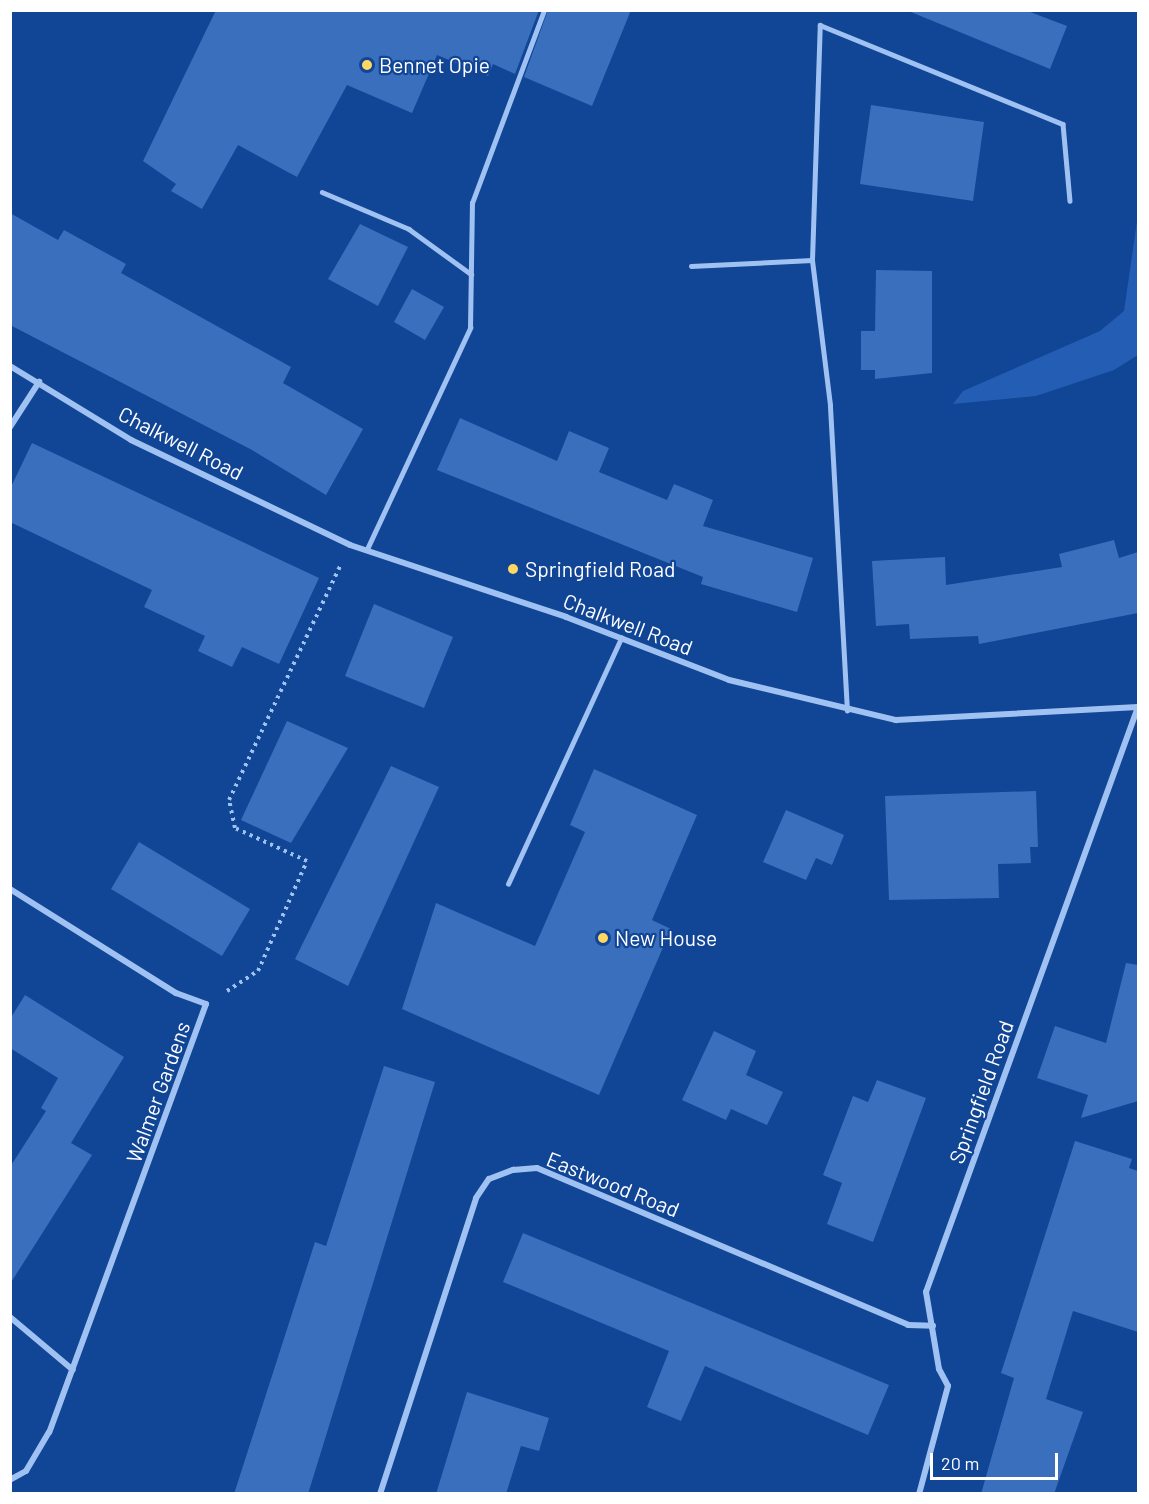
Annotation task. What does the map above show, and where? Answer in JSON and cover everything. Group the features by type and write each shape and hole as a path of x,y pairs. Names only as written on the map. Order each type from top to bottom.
{"street":[{"name":"Chalkwell Road","path":"10,366 131,440 350,545 368,547 621,638 729,680 847,711 896,720 1138,707"},
{"path":"10,427 39,382"},
{"name":"Springfield Road","path":"919,1494 947,1404 926,1292 1138,707"},
{"name":"Walmer Gardens","path":"10,889 176,993 206,1004 49,1432 26,1471 10,1480"},
{"name":"Eastwood Road","path":"380,1494 476,1198 489,1179 513,1170 537,1168 908,1326 933,1326"},
{"path":"10,1317 73,1370"}],"lane":[{"path":"368,547 470,328 472,203 544,10"},
{"path":"847,711 830,405 812,260 820,25 1063,124 1070,201"},
{"path":"322,192 409,229 471,274"},
{"path":"691,266 812,260"},
{"path":"508,884 621,638"}],"path":[{"path":"206,1004 258,971 307,861 235,828 229,800 350,545"}],"shaded area":[{"path":"1138,214 1138,355 1114,370 1036,396 953,404 963,391 1100,331 1124,311"}],"building":[{"path":"216,10 539,10 515,74 493,64 488,76 437,55 412,113 347,85 297,177 238,145 202,209 171,191 176,184 143,161"},
{"path":"548,10 631,10 592,106 524,77"},
{"path":"906,10 1025,10 1067,26 1050,69"},
{"path":"871,105 984,122 973,201 860,184"},
{"path":"10,213 58,240 64,230 126,264 121,273 291,367 283,383 363,429 326,495 252,450 10,325"},
{"path":"360,224 408,247 378,306 328,279"},
{"path":"876,270 932,271 932,373 875,379 875,370 861,370 861,331 875,331"},
{"path":"412,289 444,307 425,340 394,322"},
{"path":"460,418 557,461 569,431 609,448 599,472 667,500 674,484 713,500 703,526 813,558 797,612 701,584 703,577 437,470"},
{"path":"32,443 319,578 279,664 242,647 232,667 198,651 205,636 144,607 152,590 10,522 10,489"},
{"path":"1114,540 1119,558 1138,552 1138,613 979,644 978,636 910,639 909,624 876,626 872,561 945,557 946,585 1062,567 1059,554"},
{"path":"374,604 453,637 424,708 345,676"},
{"path":"287,721 348,748 291,843 241,820"},
{"path":"391,766 439,787 348,986 295,959"},
{"name":"New House","path":"594,769 697,815 652,920 671,929 599,1095 402,1009 436,903 535,946 585,832 570,825"},
{"path":"1036,791 1038,847 1030,847 1031,863 998,864 999,898 889,900 885,796"},
{"path":"786,810 844,835 832,865 816,858 806,880 763,862"},
{"path":"139,842 250,909 222,956 111,889"},
{"path":"1126,963 1138,965 1138,1101 1081,1118 1088,1095 1037,1078 1055,1026 1106,1043"},
{"path":"25,995 124,1057 71,1143 92,1155 10,1284 10,1167 46,1111 41,1108 58,1078 10,1048 10,1019"},
{"path":"714,1031 756,1051 746,1075 783,1092 767,1125 731,1109 726,1120 682,1100"},
{"path":"384,1066 435,1082 308,1494 234,1494 315,1242 326,1246"},
{"path":"877,1080 926,1098 873,1242 827,1224 842,1183 823,1175 853,1096 868,1102"},
{"path":"1075,1141 1132,1159 1129,1168 1138,1171 1138,1332 1073,1311 1046,1399 1083,1412 1054,1494 981,1494 1014,1378 1001,1373"},
{"path":"523,1233 889,1385 868,1435 705,1366 681,1421 647,1407 669,1351 503,1282"},
{"path":"467,1392 549,1418 539,1451 521,1446 506,1494 436,1494"}],"place":[{"name":"Bennet Opie","path":"367,65"},
{"name":"Springfield Road","path":"513,569"},
{"name":"New House","path":"603,938"}]}
